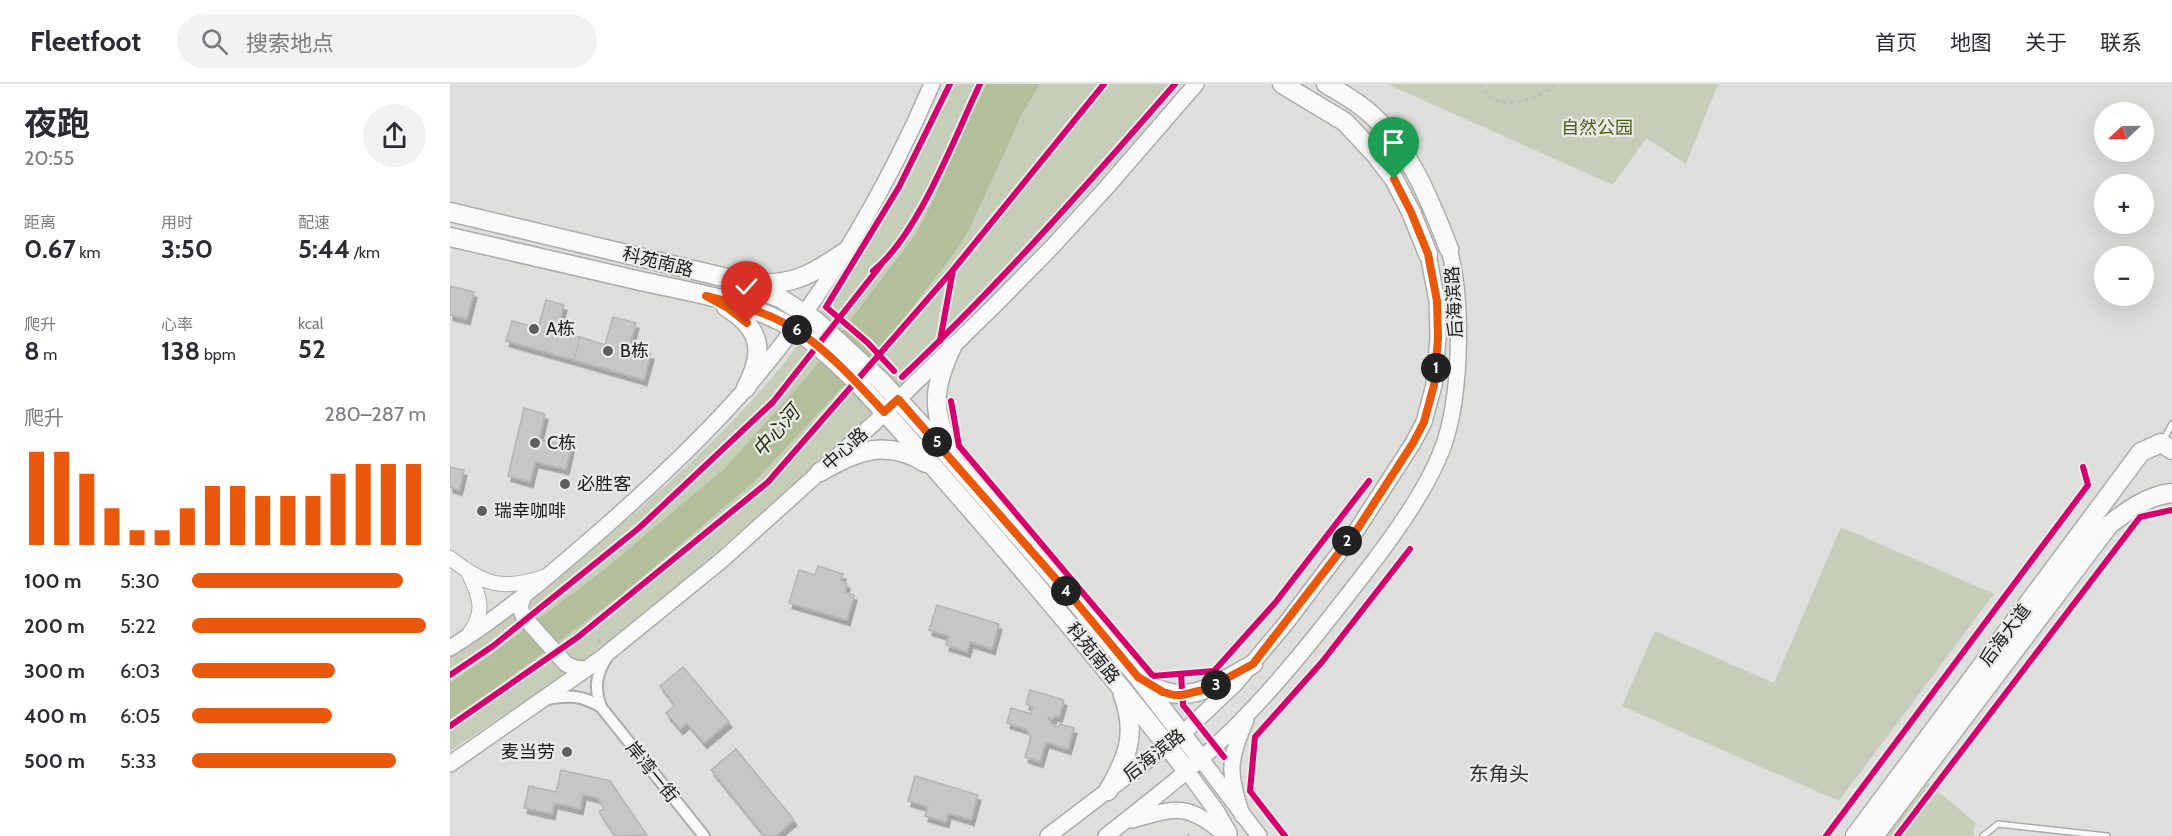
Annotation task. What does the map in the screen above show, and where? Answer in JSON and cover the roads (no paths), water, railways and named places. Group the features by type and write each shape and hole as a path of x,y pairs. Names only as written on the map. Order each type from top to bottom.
{"main road":[{"path":"450,648 494,618 549,575 658,478 746,388 805,313 843,253 885,181 932,84"},
{"name":"中心路","path":"450,764 599,660 722,560 820,472 993,308 1106,188 1196,84"},
{"path":"1282,84 1345,122 1376,154 1394,179 1428,254"},
{"path":"1326,84 1366,110 1392,137 1416,174 1434,210 1449,249"},
{"name":"科苑南路","path":"450,212 727,278 770,294 805,313 823,326 898,399 1076,602 1182,734 1194,765"},
{"name":"科苑南路","path":"450,237 706,296 741,306 794,328 811,341 884,412 1063,616 1167,745 1194,765"},
{"name":"后海滨路","path":"1106,836 1194,765 1250,712 1306,648 1386,545 1428,478 1446,439 1455,390 1458,310 1455,270 1449,249"},
{"path":"727,278 763,284 791,281 809,275 843,253"},
{"name":"后海滨路","path":"1048,836 1204,715 1253,664 1358,528 1413,443 1424,422 1434,385 1438,338 1437,301 1428,254"},
{"path":"706,296 739,316 747,323 757,339 756,366 746,388"},
{"path":"952,347 939,376 935,400 940,426 954,461"},
{"name":"后海大道","path":"1855,836 2141,452 2166,446"},
{"path":"820,472 852,454 883,449 895,450 916,457 935,469"},
{"name":"后海大道","path":"1874,836 2109,525 2140,504 2163,494 2172,493"},
{"path":"524,595 519,619 562,667 586,669"},
{"path":"494,618 519,619"},
{"path":"1138,677 1163,692 1182,695 1207,689 1253,664"},
{"path":"558,689 562,667"},
{"path":"1108,791 1125,757 1130,735 1129,712 1119,685"},
{"path":"1242,815 1231,778 1231,763 1233,751 1250,712"},
{"path":"1194,765 1259,836"},
{"path":"1194,765 1229,836"},
{"path":"1123,822 1160,812 1191,812 1229,836"}],"street":[{"path":"450,558 468,572 494,584 526,583 549,575"},
{"path":"467,637 479,617 480,606 475,585 468,572"},
{"path":"601,707 596,694 596,682 599,670 613,648"},
{"path":"543,699 575,695 601,707"},
{"name":"岸湾一街","path":"601,707 704,836"}],"lane":[{"path":"2166,446 2172,424"},
{"path":"1983,836 1998,824 2107,836"}],"water":[{"name":"中心河","path":"987,84 1040,84 1022,114 969,230 950,259 888,338 755,481 621,595 500,685 450,719 450,683 599,574 725,468 807,377 916,234 935,197 965,125"}],"place":[{"name":"A栋","path":"534,329"},
{"name":"B栋","path":"608,351"},
{"name":"C栋","path":"535,443"},
{"name":"必胜客","path":"565,484"},
{"name":"瑞幸咖啡","path":"482,511"},
{"name":"麦当劳","path":"567,752"}],"district":[{"name":"东角头","path":"1499,774"}],"park label":[{"name":"自然公园","path":"1597,128"}]}
